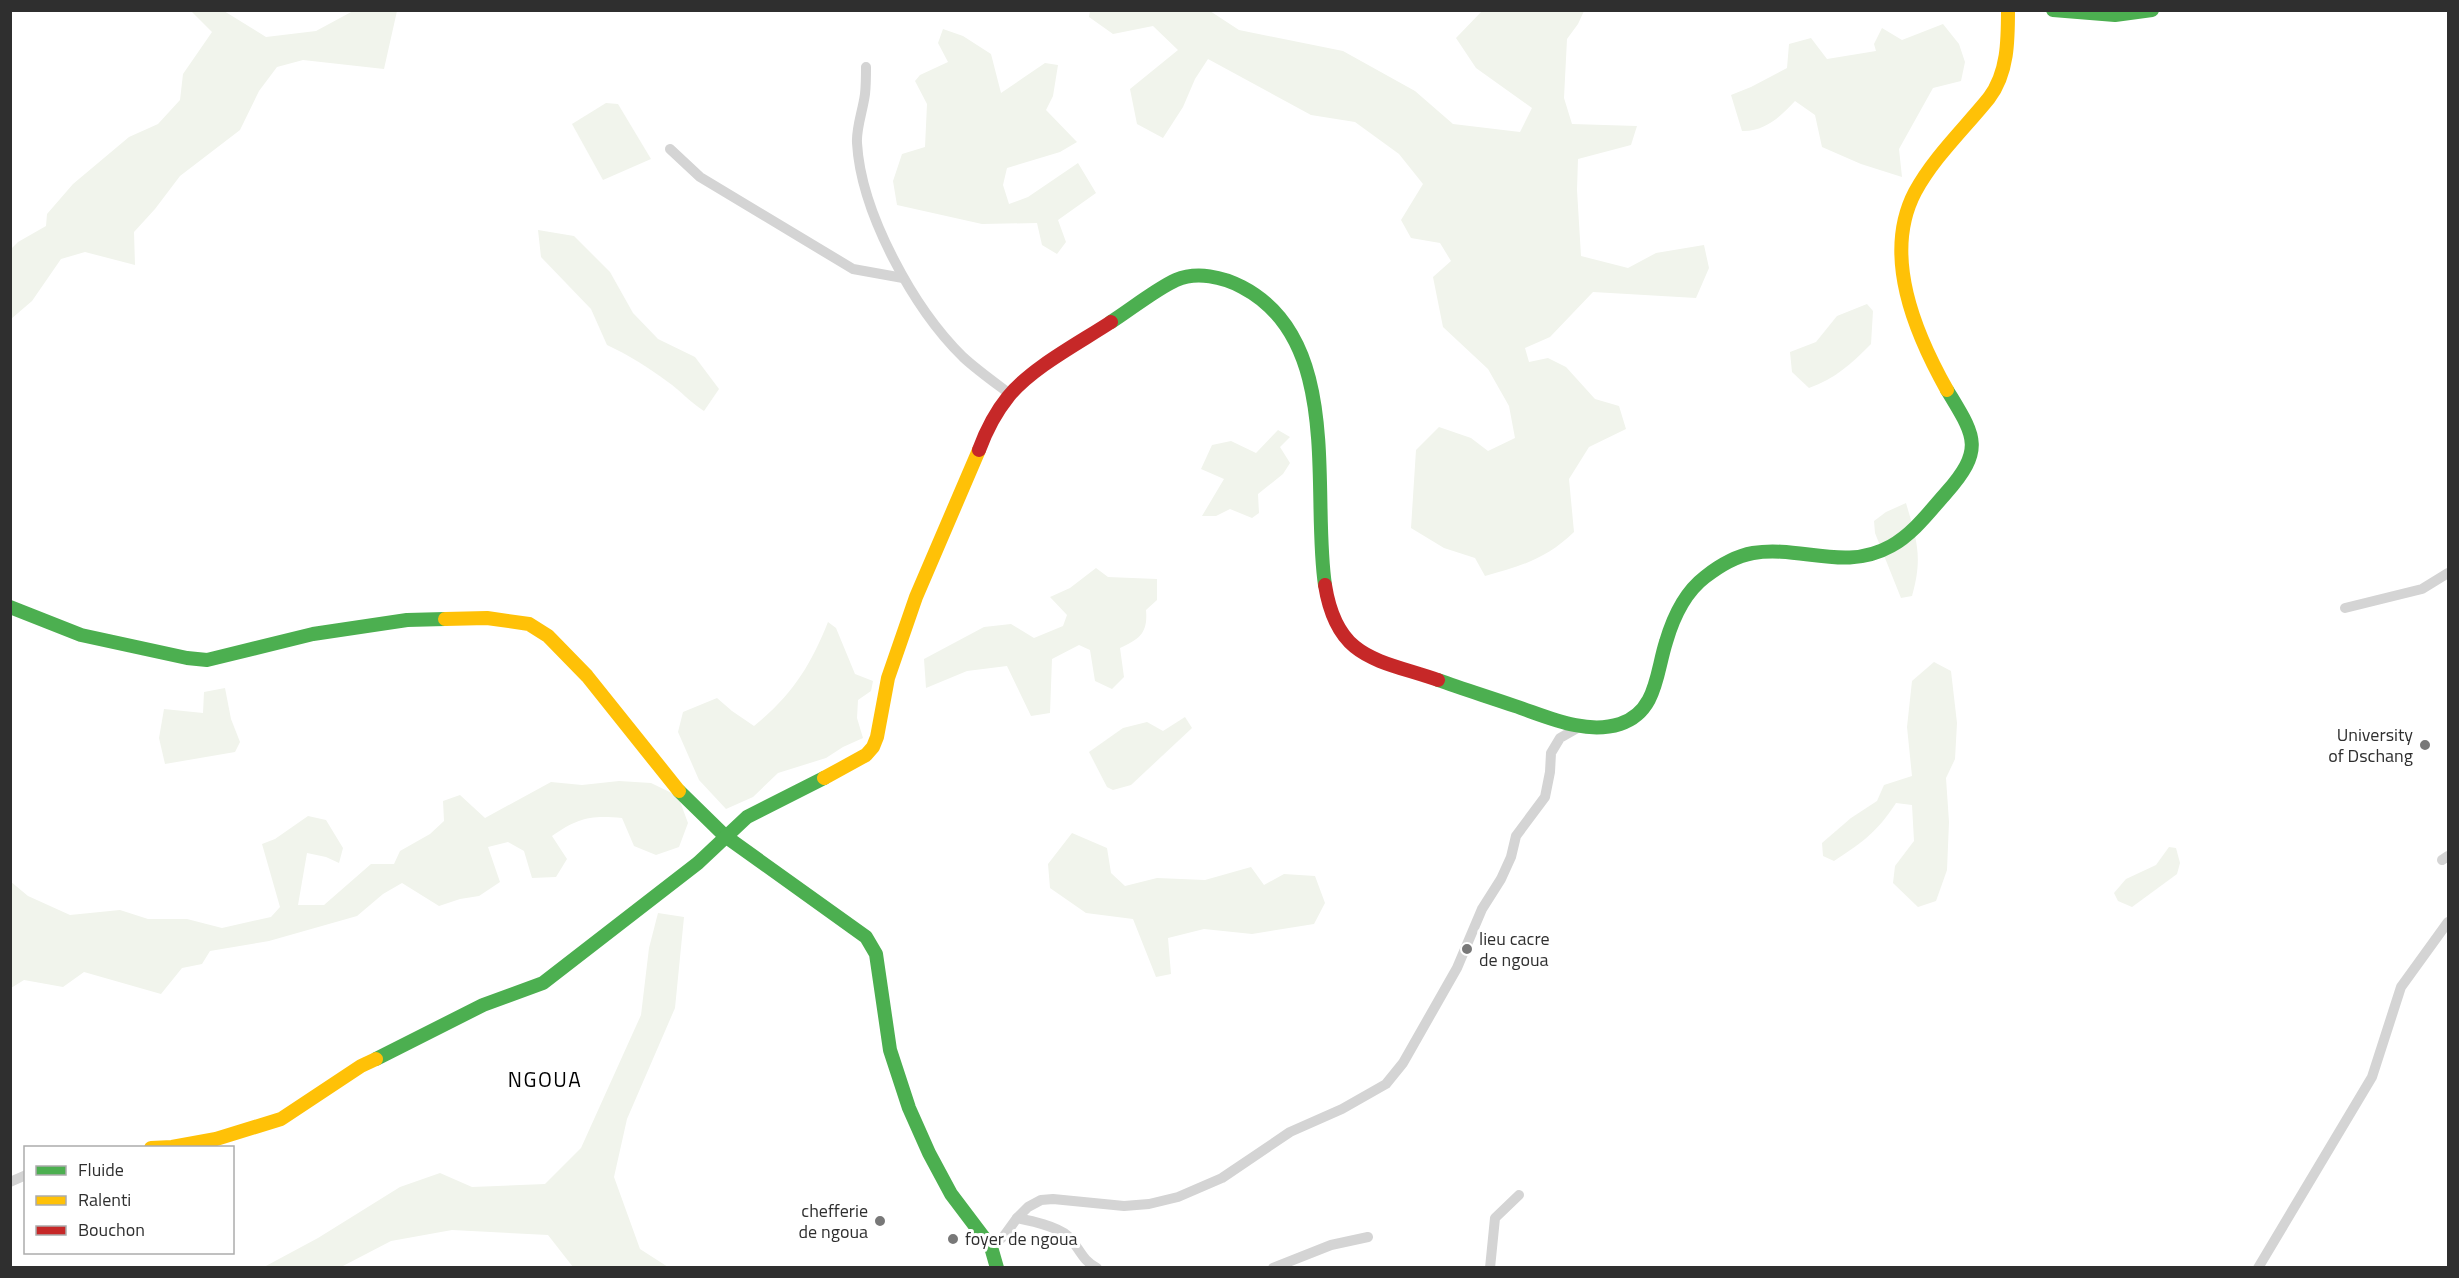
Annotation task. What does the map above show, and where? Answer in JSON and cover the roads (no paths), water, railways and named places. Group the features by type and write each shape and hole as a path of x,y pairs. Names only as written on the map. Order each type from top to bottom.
{"street":[{"path":"178,1146 216,1139 281,1119 361,1066 483,1005 543,983 698,863 747,817 866,755 873,747 877,736 888,678 915,597 988,427 1010,394 1045,365 1176,280 1195,275 1216,276 1256,295 1276,310 1300,348 1309,375 1318,447 1323,568 1335,620 1347,644 1360,653 1581,726 1623,724 1640,715 1650,702 1659,677 1665,644 1678,613 1688,594 1704,578 1740,556 1758,552 1775,551 1829,558 1858,557 1892,547 1924,517 1965,465 1972,450 1971,434 1914,321 1903,276 1902,223 1908,205 1918,187 2000,82 2005,62 2008,10"},
{"path":"2053,10 2087,15 2120,15 2151,10"},
{"path":"866,67 866,92 857,142 875,215 903,278 945,336 964,357 1010,394"},
{"path":"670,149 700,177 853,269 903,278"},
{"path":"2345,608 2422,589 2448,573"},
{"path":"10,607 81,635 187,658 207,660 313,634 407,620 487,618 529,624 548,636 587,676 675,787 725,836 866,938 872,945 876,954 890,1050 909,1108 928,1154 951,1194 990,1247 997,1268"},
{"path":"990,1247 1004,1236 1028,1207 1041,1200 1053,1199 1124,1206 1149,1204 1188,1193 1222,1178 1290,1132 1342,1109 1386,1084 1408,1054 1457,968 1482,909 1501,879 1511,857 1516,836 1545,797 1551,753 1560,738 1581,726"},
{"path":"2258,1268 2372,1077 2402,987 2448,922"},
{"path":"10,1182 24,1176"},
{"path":"1490,1268 1495,1218 1519,1195"},
{"path":"1017,1218 1061,1232 1072,1241 1082,1257 1097,1268"},
{"path":"1274,1268 1331,1245 1368,1237"}],"place":[{"name":"University of Dschang","path":"2425,745"},
{"name":"lieu cacre de ngoua","path":"1467,949"},
{"name":"chefferie de ngoua","path":"880,1221"},
{"name":"foyer de ngoua","path":"953,1239"}],"district":[{"name":"NGOUA","path":"545,1080"}]}
